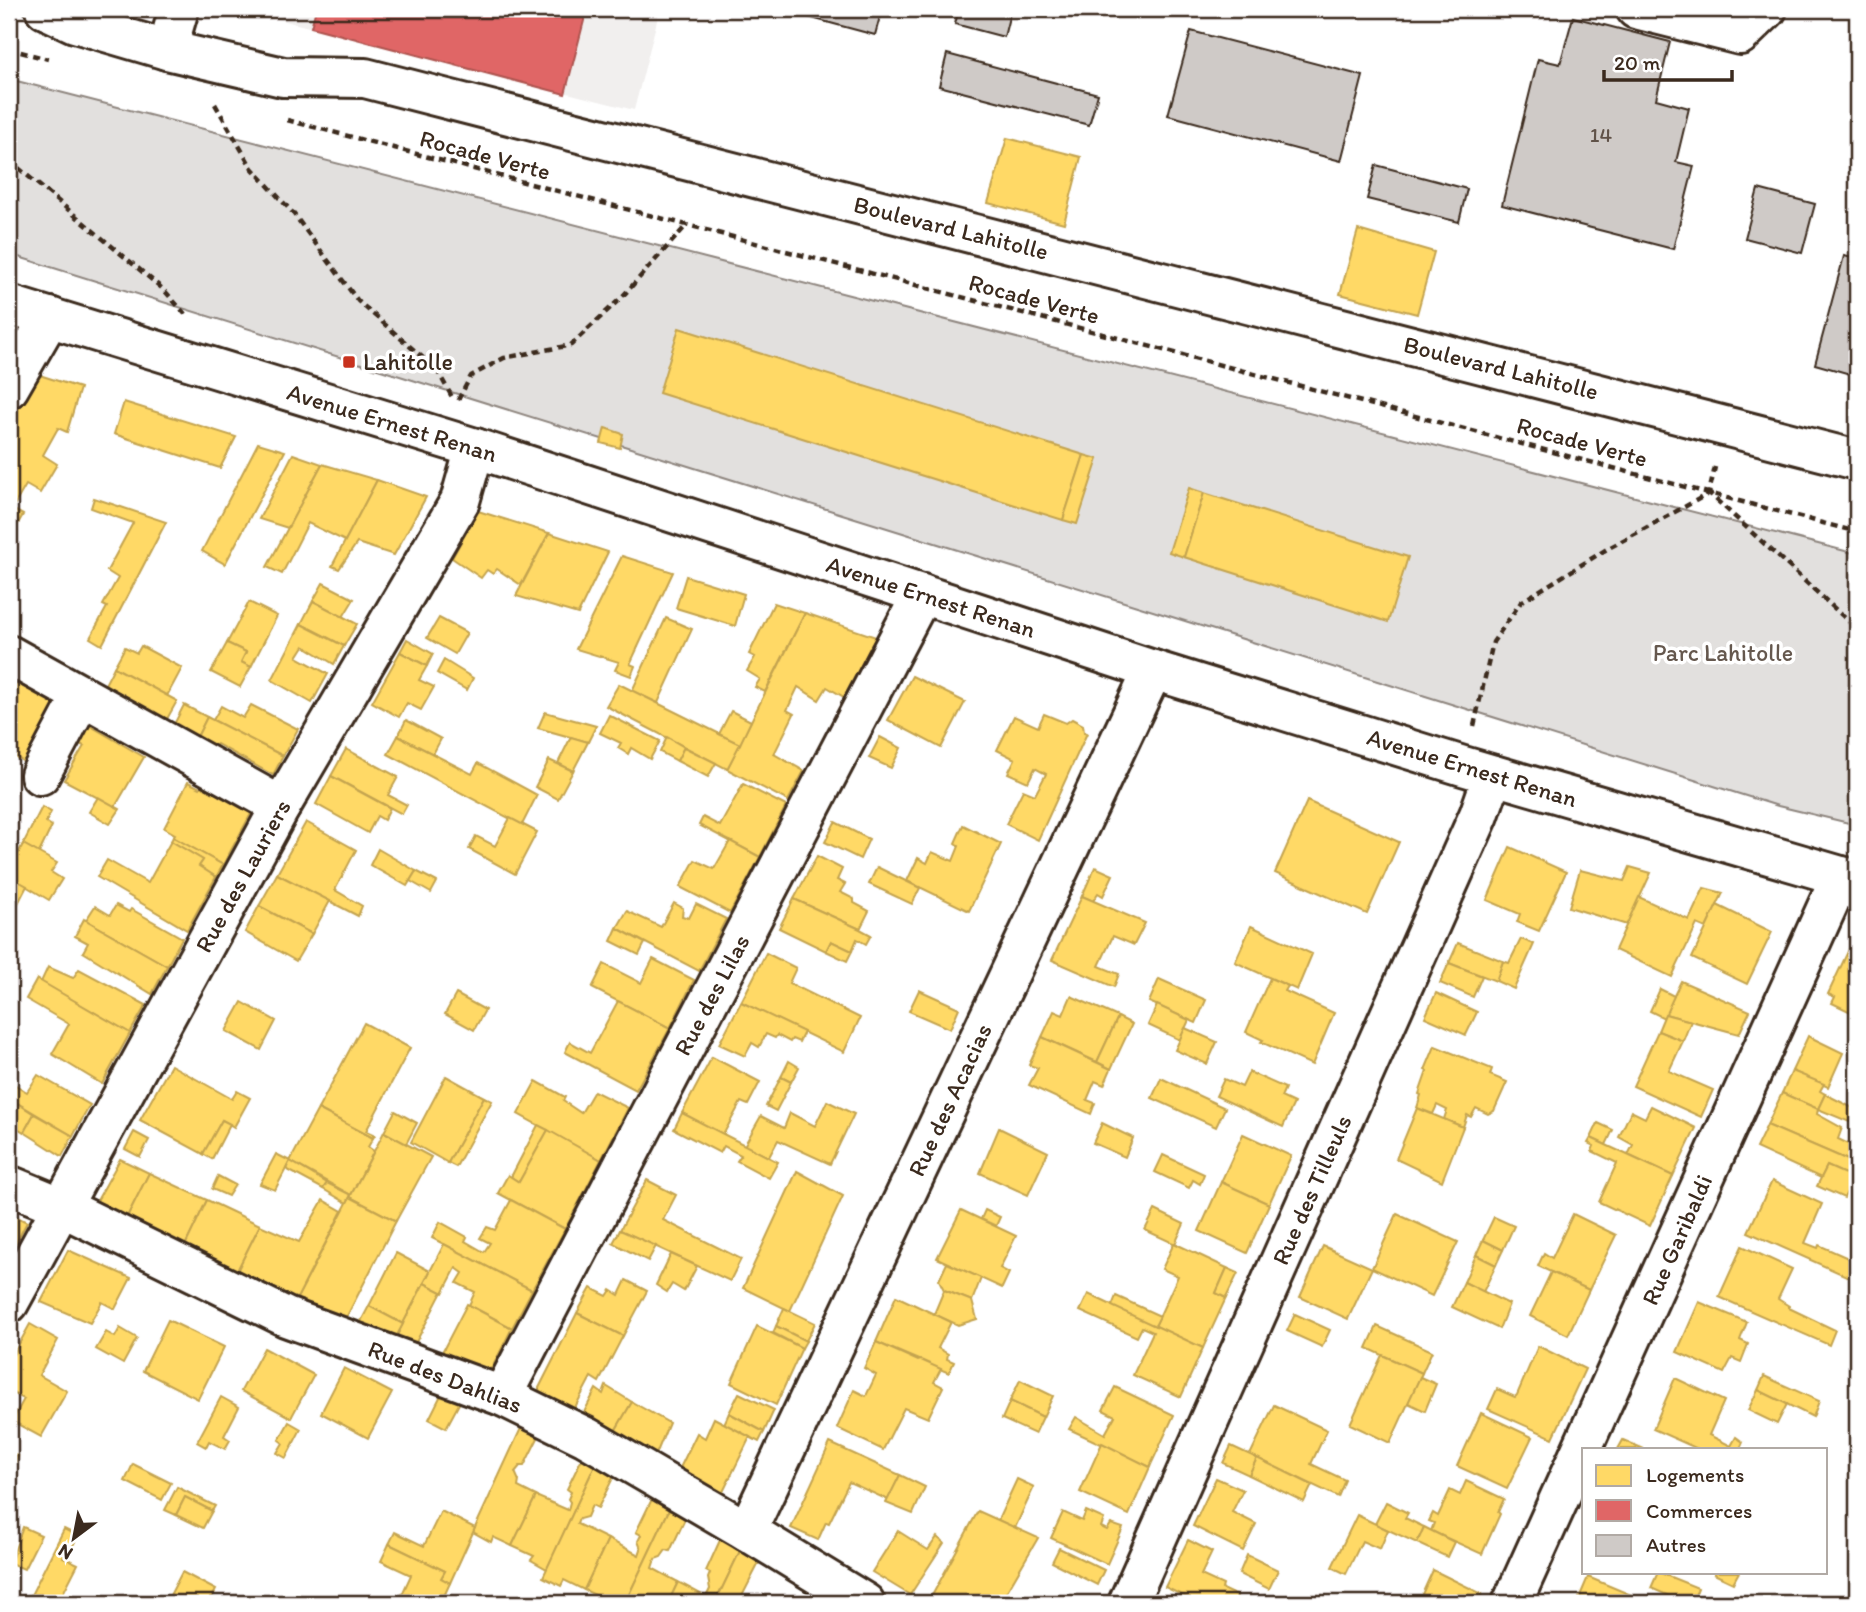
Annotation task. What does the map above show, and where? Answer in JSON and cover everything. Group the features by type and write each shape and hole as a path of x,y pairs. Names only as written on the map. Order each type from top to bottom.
{"street":[{"name":"Boulevard Lahitolle","path":"45,9 75,23 167,50 283,77 365,79 1857,460"},
{"path":"167,50 179,9"},
{"path":"1636,9 1740,35 1767,9"},
{"name":"Avenue Ernest Renan","path":"9,304 475,449 1153,670 1493,775 1849,878"},
{"path":"9,388 50,317"},
{"name":"Rue des Lauriers","path":"9,1303 281,806 460,501 475,449"},
{"name":"Rue des Lilas","path":"502,1396 922,594"},
{"path":"9,655 281,806"},
{"name":"Rue des Acacias","path":"747,1531 1153,670"},
{"path":"40,775 82,696"},
{"name":"Rue des Tilleuls","path":"1128,1603 1479,816 1493,775"},
{"name":"Rue Garibaldi","path":"1584,1448 1849,878"},
{"name":"Rue des Dahlias","path":"9,1185 60,1206 286,1317 502,1396 586,1437 865,1603"},
{"name":"Rue Garibaldi","path":"1512,1603 1582,1452"}],"path":[{"path":"226,104 213,101 252,168 293,213 358,301 437,370 456,404 471,376 504,358 571,345 621,298 687,226"},
{"name":"Rocade Verte","path":"280,118 1857,532"},
{"path":"9,160 164,290 189,319"},
{"path":"1473,734 1493,642 1521,602 1607,549 1709,493 1726,426"},
{"path":"1709,493 1857,629"}],"shaded area":[{"path":"238,9 660,9 634,110"}],"green space":[{"name":"Parc Lahitolle","path":"9,79 1857,554 1857,825 1778,806 9,254"}],"building: Logements":[{"path":"1007,138 1081,157 1064,223 988,203"},
{"path":"1358,230 1434,252 1417,314 1340,294"},
{"path":"679,328 1084,455 1063,520 659,393"},
{"path":"30,372 80,388 67,432 58,428 43,455 57,464 40,493 26,485 12,509 23,515 9,539 9,408"},
{"path":"124,402 236,437 220,468 114,434"},
{"path":"605,428 623,434 620,448 601,443"},
{"path":"258,443 285,451 225,564 202,551"},
{"path":"293,454 322,464 288,528 259,519"},
{"path":"1084,455 1098,459 1077,524 1063,520"},
{"path":"322,464 377,480 345,541 308,523 282,574 267,567"},
{"path":"377,480 426,497 394,555 357,543 339,569 332,566"},
{"path":"1189,488 1204,493 1184,557 1169,552"},
{"path":"1204,493 1408,557 1388,622 1184,557"},
{"path":"94,498 166,522 102,645 90,638 107,607 103,605 118,578 107,571 133,523 91,508"},
{"path":"478,511 549,533 521,585 497,569 493,574 487,570 481,578 452,558"},
{"path":"549,533 608,552 578,614 516,596"},
{"path":"622,556 673,572 630,664 635,666 631,676 615,670 619,662 576,649"},
{"path":"686,576 744,594 735,626 676,608"},
{"path":"323,583 354,599 343,617 313,601"},
{"path":"313,601 357,624 344,646 301,624"},
{"path":"249,602 277,616 251,667 241,662 246,652 227,643"},
{"path":"774,603 805,613 765,692 755,687 760,679 747,671 755,657 749,654"},
{"path":"805,613 876,637 844,697 827,687 819,700 798,687 787,710 794,714 774,754 804,771 788,801 727,769"},
{"path":"439,618 467,633 455,654 427,638"},
{"path":"666,618 692,629 658,703 632,691"},
{"path":"301,624 344,646 334,664 304,646 297,657 328,674 312,703 272,680"},
{"path":"407,639 433,654 427,666 400,652"},
{"path":"227,643 246,652 241,662 251,667 240,687 211,672"},
{"path":"141,646 182,668 167,696 114,667 125,647 137,653"},
{"path":"400,652 427,666 419,680 434,687 421,710 407,703 399,717 372,702"},
{"path":"444,660 473,678 467,690 437,673"},
{"path":"114,667 177,701 162,728 99,696"},
{"path":"9,676 59,705 26,763 9,753"},
{"path":"912,676 965,702 941,748 888,720"},
{"path":"619,684 740,744 727,769 606,706"},
{"path":"184,705 207,717 193,745 170,732"},
{"path":"251,705 298,729 283,756 213,720 221,706 243,718"},
{"path":"731,711 751,721 740,744 719,734"},
{"path":"545,712 596,726 588,742 538,728"},
{"path":"1044,714 1066,723 1072,719 1083,725 1084,732 1087,733 1038,840 1006,824 1023,790 1035,795 1046,774 1035,768 1028,782 1008,773 1015,759 997,750 1014,716 1038,727"},
{"path":"609,715 660,741 650,759 631,748 628,754 618,748 621,743 600,733"},
{"path":"207,717 283,756 273,775 217,744 211,755 193,745"},
{"path":"406,720 441,739 433,754 398,736"},
{"path":"87,724 144,757 115,807 64,780 84,746 78,743"},
{"path":"398,736 472,774 478,763 537,795 522,825 388,754"},
{"path":"571,737 588,742 573,771 558,763"},
{"path":"667,737 684,747 677,761 660,752"},
{"path":"880,737 901,748 891,768 869,758"},
{"path":"684,747 716,763 708,777 677,761"},
{"path":"346,749 398,777 388,795 407,805 402,814 331,776"},
{"path":"549,760 573,771 558,799 535,787"},
{"path":"331,776 390,808 384,820 377,816 368,833 316,804"},
{"path":"188,782 252,812 223,865 173,837 175,834 164,828"},
{"path":"743,784 786,806 760,857 699,825 703,817 720,826"},
{"path":"98,797 120,809 110,824 89,812"},
{"path":"1307,801 1399,842 1367,914 1275,873"},
{"path":"42,807 51,812 46,822 52,826 39,853 23,844"},
{"path":"510,818 537,832 515,874 469,849 476,836 495,846"},
{"path":"306,822 356,850 335,890 362,906 358,916 277,874"},
{"path":"835,822 869,839 860,859 825,842"},
{"path":"963,825 1001,844 969,911 907,881 918,858 927,863 932,852 953,861 959,846 955,843"},
{"path":"173,837 223,865 216,877 199,866 203,860 171,841"},
{"path":"171,841 203,860 199,866 216,877 187,930 97,877 107,860 148,883"},
{"path":"730,841 760,857 730,913 680,887 695,860 714,869"},
{"path":"23,844 57,863 51,872 62,879 49,900 9,876"},
{"path":"1510,847 1566,872 1539,931 1517,922 1520,914 1487,900"},
{"path":"378,849 416,871 407,886 370,865"},
{"path":"817,856 842,869 837,880 845,884 840,892 869,911 860,929 794,899"},
{"path":"877,867 920,888 912,904 869,884"},
{"path":"1095,867 1113,875 1103,896 1098,893 1093,901 1082,896"},
{"path":"1630,867 1651,873 1627,925 1569,907 1580,870 1624,881"},
{"path":"416,871 437,882 431,893 410,881"},
{"path":"277,874 330,901 312,934 259,906"},
{"path":"9,876 27,886 9,921"},
{"path":"1704,888 1723,893 1706,928 1697,924 1672,977 1615,950 1639,897 1689,920"},
{"path":"1082,896 1145,923 1134,945 1113,936 1099,966 1119,974 1114,987 1052,960"},
{"path":"794,899 871,935 866,944 857,939 852,951 831,941 826,951 779,928"},
{"path":"674,903 683,908 682,916 689,918 696,904 726,919 699,971 617,928 627,911 661,927"},
{"path":"116,905 129,912 131,909 182,938 167,966 86,920 95,906 110,915"},
{"path":"1717,905 1772,932 1747,984 1692,958"},
{"path":"259,906 312,934 296,961 245,932"},
{"path":"84,919 167,966 152,994 83,952 88,943 75,936"},
{"path":"1251,926 1312,954 1297,990 1235,962"},
{"path":"617,928 645,943 639,955 611,941"},
{"path":"1521,939 1534,944 1514,989 1496,981 1503,961 1509,963"},
{"path":"831,941 852,951 847,961 826,951"},
{"path":"1458,943 1503,961 1496,981 1449,963"},
{"path":"1850,947 1857,950 1857,1015 1832,1003 1835,997 1828,994"},
{"path":"766,953 796,968 789,983 860,1018 844,1052 741,1002"},
{"path":"653,959 694,980 670,1028 592,988 604,964 641,983"},
{"path":"1449,963 1482,976 1473,997 1440,983"},
{"path":"48,967 73,978 79,969 146,1005 130,1033 41,982"},
{"path":"1270,978 1288,986 1285,991 1334,1013 1312,1065 1261,1042 1263,1040 1246,1032"},
{"path":"37,979 130,1033 102,1084 52,1054 69,1024 26,999"},
{"path":"1159,979 1206,1000 1196,1023 1149,1002"},
{"path":"1681,981 1750,1011 1739,1034 1665,1014"},
{"path":"1660,989 1674,996 1664,1018 1650,1011"},
{"path":"919,990 959,1008 950,1029 909,1011"},
{"path":"1436,993 1477,1012 1466,1035 1425,1017"},
{"path":"456,994 485,1010 474,1030 445,1014"},
{"path":"1071,996 1118,1017 1097,1062 1042,1037 1054,1011 1063,1015"},
{"path":"618,1001 670,1028 636,1090 565,1052 570,1042 590,1053"},
{"path":"242,1002 276,1021 261,1050 226,1031"},
{"path":"741,1002 804,1032 799,1042 792,1039 790,1042 777,1035 775,1038 766,1034 759,1047 752,1043 745,1056 719,1044"},
{"path":"1157,1005 1189,1020 1180,1040 1148,1025"},
{"path":"1665,1014 1691,1021 1683,1041 1658,1031"},
{"path":"1118,1017 1132,1024 1111,1069 1097,1062"},
{"path":"364,1023 410,1048 366,1131 375,1135 373,1138 318,1109"},
{"path":"1185,1028 1217,1042 1207,1064 1175,1050"},
{"path":"1658,1031 1683,1041 1669,1071 1713,1090 1701,1117 1633,1086"},
{"path":"1808,1036 1843,1053 1828,1087 1792,1071"},
{"path":"1042,1037 1111,1069 1104,1085 1095,1081 1087,1100 1095,1103 1091,1114 1029,1085 1038,1068 1029,1065"},
{"path":"1435,1046 1492,1069 1490,1075 1507,1082 1494,1111 1488,1114 1476,1108 1471,1117 1467,1115 1463,1127 1444,1119 1447,1110 1437,1105 1433,1114 1417,1108 1427,1071 1425,1070"},
{"path":"712,1057 760,1082 748,1105 741,1102 723,1135 682,1113"},
{"path":"789,1061 799,1067 791,1082 781,1077"},
{"path":"171,1065 232,1099 237,1091 250,1098 234,1127 222,1120 203,1154 140,1120"},
{"path":"1792,1071 1824,1084 1820,1091 1825,1094 1818,1109 1782,1093"},
{"path":"1249,1072 1285,1088 1281,1097 1294,1103 1283,1127 1216,1096 1224,1079 1242,1087"},
{"path":"38,1075 90,1105 73,1136 9,1098 9,1081 27,1092"},
{"path":"446,1076 484,1097 448,1163 411,1142"},
{"path":"781,1077 791,1082 776,1111 766,1106"},
{"path":"1161,1078 1225,1108 1216,1127 1152,1098"},
{"path":"536,1081 565,1097 563,1101 581,1113 594,1091 628,1108 601,1160 518,1114"},
{"path":"1782,1093 1818,1109 1817,1114 1842,1128 1838,1139 1857,1148 1857,1164 1767,1125"},
{"path":"1825,1094 1857,1110 1852,1123 1818,1109"},
{"path":"484,1097 492,1101 456,1167 448,1163"},
{"path":"14,1101 34,1114 24,1132 9,1123 9,1109"},
{"path":"827,1101 854,1114 830,1164 778,1140 769,1157 744,1146 761,1116 784,1128 790,1113 815,1126"},
{"path":"1651,1106 1696,1128 1673,1176 1628,1155 1633,1145 1619,1137 1631,1111 1645,1118"},
{"path":"1417,1108 1463,1127 1442,1181 1396,1159"},
{"path":"318,1109 373,1138 368,1147 374,1151 351,1195 290,1161"},
{"path":"395,1111 417,1123 406,1144 384,1132"},
{"path":"682,1113 778,1162 769,1178 737,1161 741,1155 724,1146 720,1153 674,1129"},
{"path":"34,1114 73,1136 62,1156 24,1132"},
{"path":"222,1120 230,1124 212,1159 203,1154"},
{"path":"1102,1123 1133,1138 1125,1157 1093,1143"},
{"path":"1598,1123 1613,1130 1606,1145 1591,1138"},
{"path":"538,1125 548,1130 519,1182 511,1177"},
{"path":"1767,1125 1857,1164 1857,1176 1854,1178 1827,1166 1821,1178 1756,1148"},
{"path":"999,1128 1048,1152 1028,1195 980,1173"},
{"path":"548,1130 601,1160 565,1229 498,1193 508,1175 519,1182"},
{"path":"134,1132 149,1140 140,1157 125,1149"},
{"path":"384,1132 431,1157 396,1221 350,1197"},
{"path":"1243,1134 1291,1156 1269,1204 1221,1182"},
{"path":"1591,1138 1673,1176 1650,1226 1599,1202 1617,1163 1592,1151 1594,1146 1588,1143"},
{"path":"276,1154 290,1161 275,1190 260,1184"},
{"path":"1163,1155 1204,1174 1200,1184 1193,1180 1189,1188 1155,1172"},
{"path":"120,1159 149,1173 125,1221 94,1206"},
{"path":"290,1161 327,1183 323,1189 286,1169"},
{"path":"1827,1166 1854,1178 1844,1198 1817,1186"},
{"path":"797,1171 843,1196 790,1311 743,1288"},
{"path":"149,1173 207,1200 184,1248 125,1221"},
{"path":"218,1176 235,1185 228,1196 212,1189"},
{"path":"647,1180 676,1195 663,1220 741,1259 730,1281 620,1230"},
{"path":"1772,1181 1822,1204 1805,1243 1818,1248 1819,1245 1857,1262 1853,1279 1748,1232"},
{"path":"1221,1182 1269,1204 1247,1253 1199,1231"},
{"path":"327,1183 351,1195 347,1203 323,1189"},
{"path":"350,1197 396,1221 345,1320 295,1302"},
{"path":"207,1200 260,1225 236,1273 184,1248"},
{"path":"323,1200 342,1211 295,1302 236,1273 260,1225 299,1242"},
{"path":"511,1200 565,1229 532,1290 432,1238 440,1222 467,1237 465,1241 484,1252 490,1243 480,1238 487,1227 495,1230"},
{"path":"961,1210 1016,1236 1000,1268 1009,1273 1002,1288 937,1258"},
{"path":"985,1210 1000,1217 996,1226 981,1219"},
{"path":"1155,1210 1184,1224 1175,1244 1145,1230"},
{"path":"9,1213 27,1222 9,1256"},
{"path":"1397,1214 1458,1242 1432,1296 1372,1268"},
{"path":"1573,1214 1616,1235 1589,1290 1538,1266 1544,1253 1552,1258"},
{"path":"1494,1217 1514,1226 1503,1250 1483,1240"},
{"path":"620,1230 656,1246 648,1261 613,1243"},
{"path":"1483,1240 1503,1250 1496,1265 1476,1255"},
{"path":"1174,1243 1227,1268 1216,1293 1226,1298 1203,1348 1155,1326 1178,1276 1162,1269"},
{"path":"444,1244 532,1290 512,1328 469,1305 475,1292 457,1283 463,1273 456,1268 443,1293 424,1283"},
{"path":"1323,1246 1372,1268 1348,1319 1300,1297"},
{"path":"1742,1246 1792,1269 1778,1299 1789,1308 1835,1330 1829,1345 1719,1297"},
{"path":"68,1250 131,1278 115,1309 102,1302 90,1323 41,1302"},
{"path":"396,1253 430,1271 403,1324 369,1306"},
{"path":"671,1254 697,1266 684,1291 672,1284 667,1292 656,1285"},
{"path":"1476,1255 1496,1265 1483,1292 1464,1282"},
{"path":"947,1263 981,1278 972,1301 944,1290 939,1280"},
{"path":"1227,1268 1238,1273 1226,1298 1216,1293"},
{"path":"1551,1272 1589,1290 1568,1335 1530,1316"},
{"path":"626,1280 647,1291 623,1336 577,1313 591,1288 607,1296 611,1290 619,1295"},
{"path":"1464,1282 1509,1304 1499,1329 1452,1307"},
{"path":"424,1283 442,1292 414,1346 395,1339"},
{"path":"944,1290 972,1301 977,1319 958,1325 934,1314"},
{"path":"1088,1294 1203,1348 1181,1397 1133,1375 1153,1332 1142,1327 1137,1337 1080,1311"},
{"path":"896,1296 951,1322 938,1348 948,1354 947,1359 954,1362 949,1373 876,1342"},
{"path":"1116,1296 1160,1316 1155,1326 1112,1306"},
{"path":"1699,1302 1747,1322 1740,1340 1748,1344 1741,1362 1732,1358 1724,1373 1677,1352"},
{"path":"467,1304 512,1328 492,1368 482,1372 440,1356"},
{"path":"369,1306 403,1324 395,1339 359,1325"},
{"path":"784,1308 815,1323 806,1341 776,1326"},
{"path":"577,1313 623,1336 599,1382 591,1377 572,1413 540,1398 539,1388"},
{"path":"1295,1314 1330,1330 1322,1347 1287,1331"},
{"path":"168,1320 224,1347 198,1399 143,1371"},
{"path":"30,1324 58,1340 39,1375 67,1391 41,1437 12,1421 24,1399 9,1391 9,1362"},
{"path":"757,1326 802,1348 776,1405 731,1383"},
{"path":"776,1326 806,1341 802,1348 773,1333"},
{"path":"1377,1326 1432,1351 1422,1373 1367,1348"},
{"path":"120,1328 137,1338 123,1364 96,1349 106,1332 115,1337"},
{"path":"876,1342 941,1369 934,1382 943,1387 928,1418 904,1408 883,1450 837,1428 854,1390 866,1396 876,1375 864,1368"},
{"path":"1538,1346 1585,1369 1553,1438 1488,1409 1497,1389 1515,1397 1517,1395"},
{"path":"264,1348 314,1375 291,1418 241,1391"},
{"path":"1382,1355 1422,1373 1390,1443 1350,1424"},
{"path":"344,1368 392,1393 368,1438 321,1413"},
{"path":"1764,1376 1819,1401 1813,1417 1758,1390"},
{"path":"1420,1377 1436,1384 1425,1411 1408,1403"},
{"path":"1675,1378 1724,1401 1709,1435 1731,1446 1736,1437 1743,1442 1740,1448 1696,1448 1653,1429"},
{"path":"1020,1380 1053,1396 1043,1417 1010,1401"},
{"path":"606,1386 632,1402 614,1433 581,1418 596,1389 603,1394"},
{"path":"1115,1387 1174,1415 1150,1467 1069,1429 1076,1417 1105,1434 1115,1416 1103,1410"},
{"path":"1758,1390 1787,1404 1777,1424 1748,1410"},
{"path":"443,1391 461,1400 446,1428 429,1419"},
{"path":"739,1393 774,1410 764,1432 729,1413"},
{"path":"221,1397 239,1407 224,1436 230,1440 225,1449 209,1441 206,1447 197,1442"},
{"path":"1010,1401 1043,1417 1035,1434 1002,1419"},
{"path":"632,1402 669,1423 655,1457 614,1433"},
{"path":"1274,1405 1327,1430 1311,1464 1345,1480 1338,1497 1250,1455"},
{"path":"729,1413 764,1432 759,1442 724,1424"},
{"path":"1481,1413 1532,1437 1507,1489 1457,1466"},
{"path":"714,1418 750,1437 722,1494 678,1472 697,1433 705,1438"},
{"path":"289,1422 301,1429 286,1458 277,1453 283,1443 279,1440"},
{"path":"522,1426 540,1434 524,1466 520,1466 515,1472 519,1481 518,1487 536,1496 512,1546 493,1537 491,1542 473,1532"},
{"path":"1623,1440 1642,1448 1619,1448"},
{"path":"830,1443 900,1475 888,1500 849,1482 818,1540 791,1528"},
{"path":"1102,1443 1150,1467 1129,1515 1080,1492"},
{"path":"1231,1446 1257,1458 1249,1475 1223,1463"},
{"path":"9,1453 18,1456 11,1474 9,1473"},
{"path":"583,1456 596,1463 547,1569 531,1560 534,1556 512,1546 536,1496 568,1510 571,1492 567,1489"},
{"path":"1257,1458 1312,1485 1304,1502 1249,1475"},
{"path":"596,1463 615,1474 598,1508 592,1505 587,1517 579,1519 577,1524 608,1539 584,1590 564,1580 561,1586 543,1577"},
{"path":"133,1464 171,1483 162,1500 125,1481"},
{"path":"900,1475 925,1487 913,1514 886,1503"},
{"path":"1216,1478 1243,1490 1232,1512 1256,1524 1243,1551 1193,1526"},
{"path":"1017,1479 1034,1487 1015,1528 998,1520"},
{"path":"1466,1481 1504,1499 1482,1554 1431,1531 1434,1523 1429,1521 1433,1513 1438,1516 1450,1490 1460,1495"},
{"path":"177,1487 215,1506 212,1511 185,1497 176,1515 165,1510"},
{"path":"185,1497 212,1511 203,1528 176,1515"},
{"path":"653,1497 670,1508 625,1603 598,1602 600,1597 584,1590 608,1539 639,1555 641,1549 638,1541 641,1535 636,1532"},
{"path":"1386,1502 1408,1513 1405,1518 1424,1527 1417,1543 1375,1524"},
{"path":"670,1508 686,1517 670,1551 666,1550 661,1557 655,1559 652,1568 678,1582 668,1603 625,1603"},
{"path":"441,1511 475,1528 450,1583 441,1578 445,1571 389,1544 395,1532 424,1546"},
{"path":"978,1511 1038,1538 1000,1603 928,1603"},
{"path":"1086,1511 1104,1519 1101,1527 1107,1530 1111,1524 1123,1528 1107,1564 1051,1538 1063,1512 1082,1521"},
{"path":"1357,1515 1388,1530 1380,1549 1362,1541 1346,1574 1332,1567"},
{"path":"23,1527 41,1535 24,1569 10,1563"},
{"path":"1424,1527 1454,1542 1447,1557 1417,1543"},
{"path":"64,1529 78,1536 70,1551 67,1550 63,1557 78,1564 58,1603 27,1603"},
{"path":"898,1531 928,1550 937,1537 944,1543 910,1595 872,1572"},
{"path":"721,1538 741,1549 715,1603 668,1603 678,1582 706,1597 710,1589 710,1573 706,1571"},
{"path":"1188,1540 1212,1552 1201,1575 1223,1585 1222,1589 1237,1596 1234,1603 1198,1603 1165,1587"},
{"path":"389,1544 445,1571 441,1578 450,1583 441,1603 398,1603 411,1575 381,1561"},
{"path":"1059,1548 1104,1570 1097,1585 1052,1562"},
{"path":"741,1549 760,1561 740,1600 745,1603 715,1603"},
{"path":"1247,1555 1278,1570 1269,1589 1239,1574"},
{"path":"1433,1570 1482,1594 1478,1603 1418,1603"},
{"path":"182,1572 216,1590 209,1603 166,1603"},
{"path":"1657,1574 1663,1574 1698,1588 1692,1603 1685,1603 1651,1588"},
{"path":"1714,1574 1738,1574 1733,1583"},
{"path":"1588,1577 1643,1600 1641,1603 1577,1603"},
{"path":"285,1594 298,1601 301,1595 315,1603 280,1603"},
{"path":"1016,1594 1033,1598 1031,1601 1035,1603 1011,1603"}],"building: Commerces":[{"path":"316,9 587,9 565,94 311,27"}],"building: Autres":[{"path":"794,9 882,9 875,35 793,13"},
{"path":"959,9 1011,9 1004,37 955,24"},
{"path":"1573,17 1670,42 1656,99 1689,108 1676,162 1694,166 1673,249 1502,205 1538,59 1560,64"},
{"path":"1191,31 1363,76 1341,161 1168,115"},
{"path":"947,54 1098,94 1089,125 939,86"},
{"path":"1376,165 1467,189 1459,222 1367,199"},
{"path":"1758,189 1815,204 1802,253 1745,238"},
{"path":"1844,256 1857,259 1857,376 1815,364"}],"place":[{"name":"Lahitolle","path":"349,362"}]}
